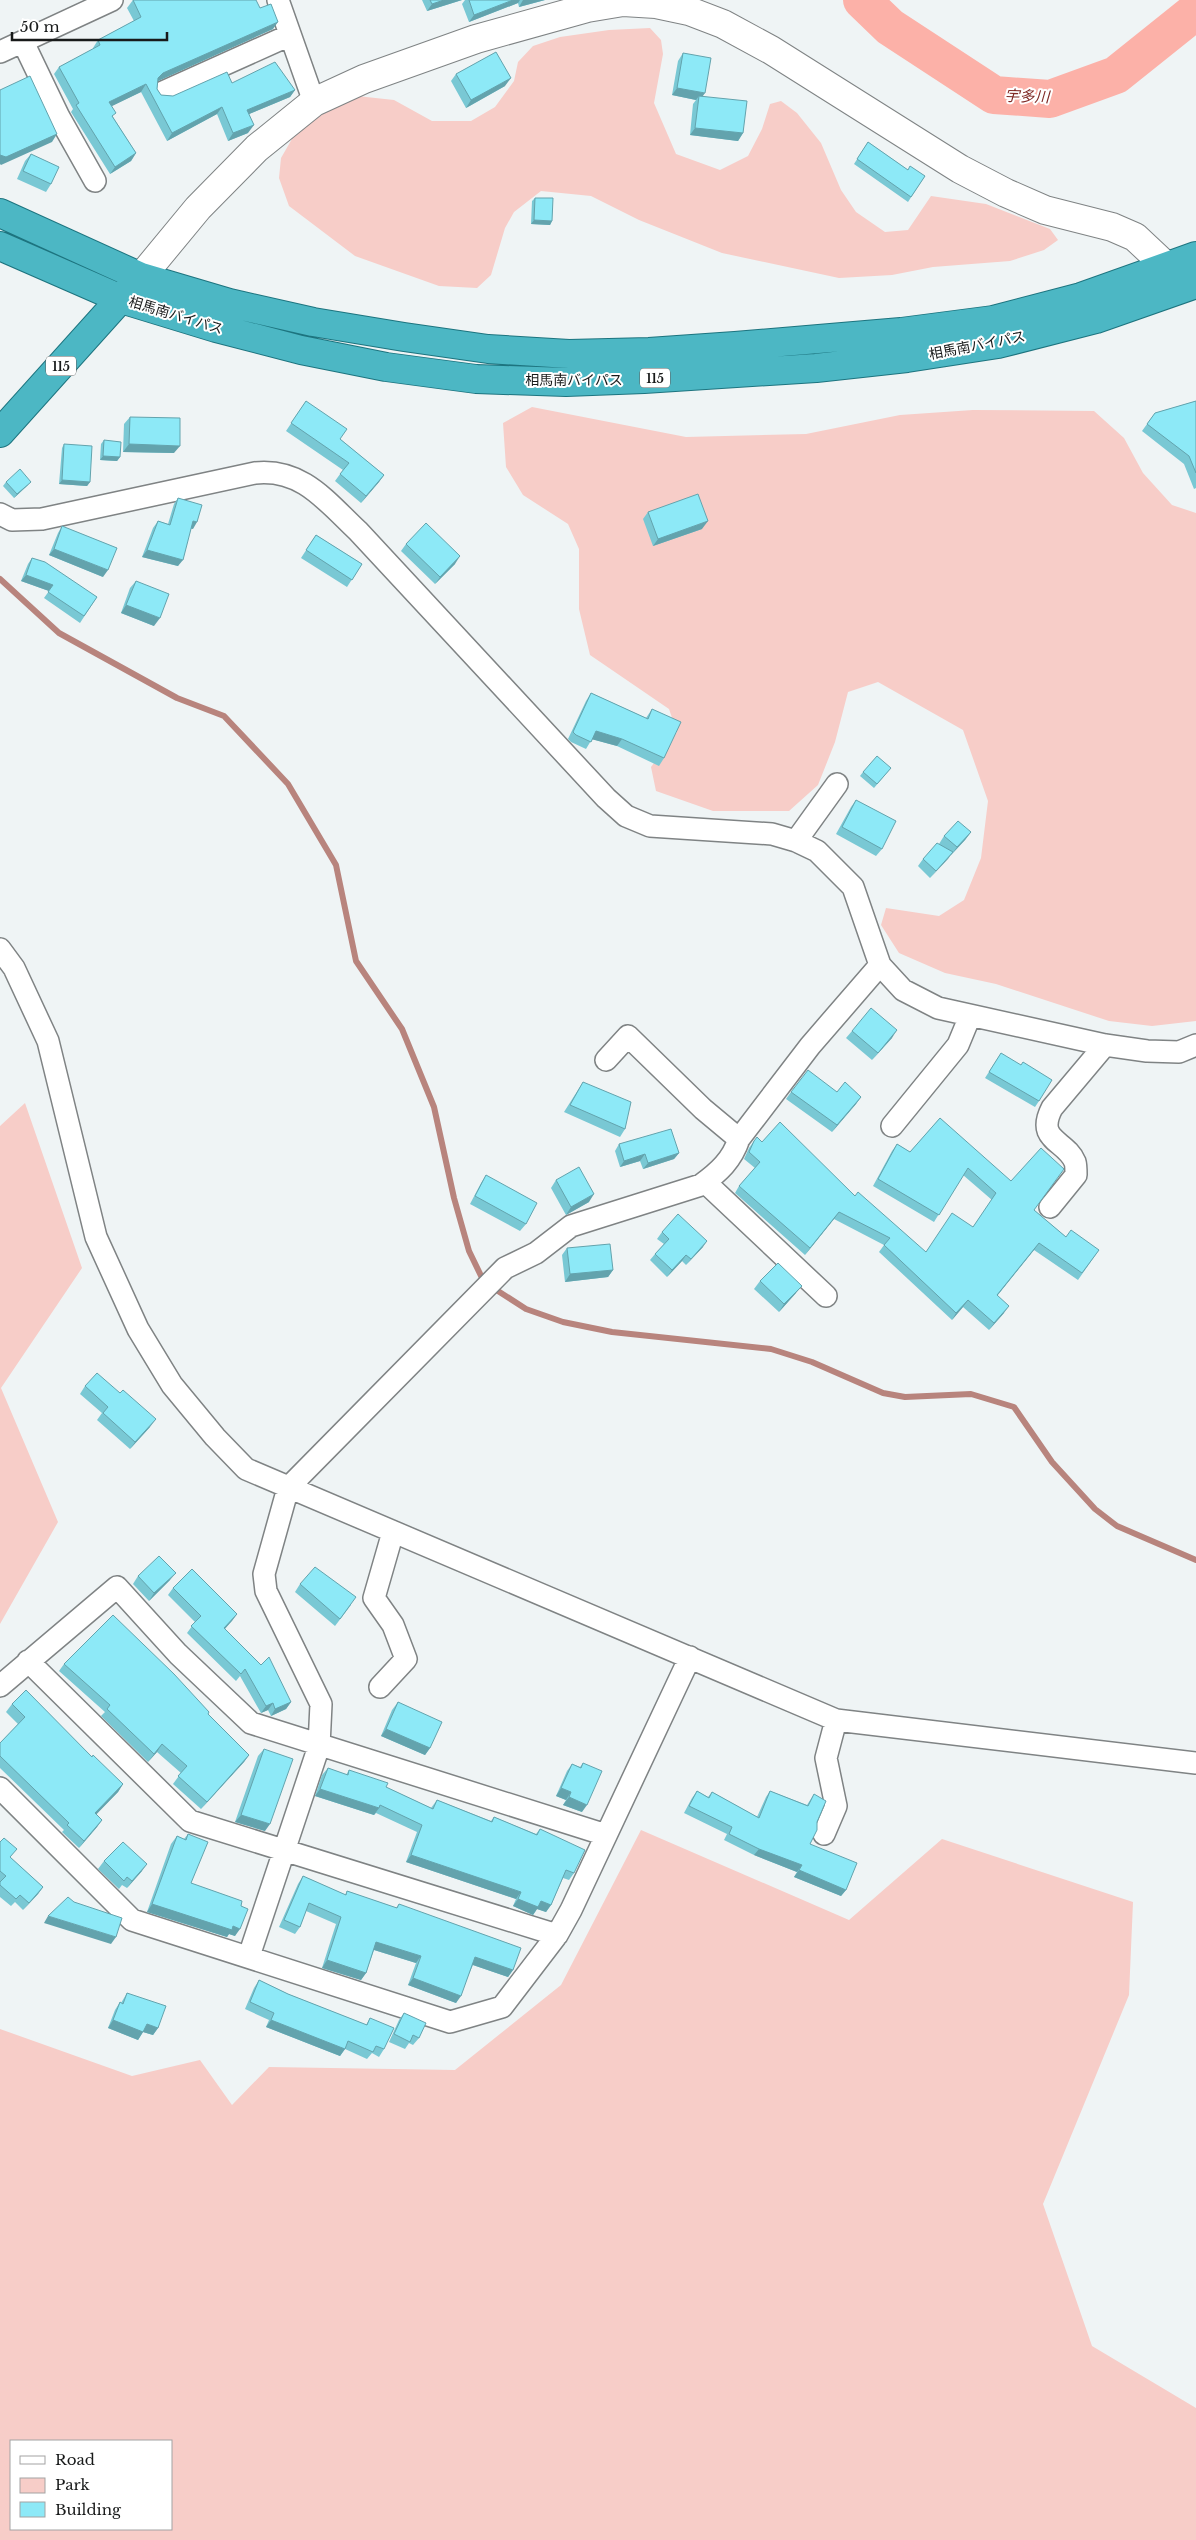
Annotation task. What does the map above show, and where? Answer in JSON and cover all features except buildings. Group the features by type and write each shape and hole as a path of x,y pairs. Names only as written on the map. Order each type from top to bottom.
{"highway":[{"name":"相馬南バイパス","path":"0,213 141,277 229,303 312,322 488,349 569,354 649,352 735,346 901,332 993,320 1081,296 1168,267"},
{"name":"相馬南バイパス","path":"0,246 121,299 216,328 302,350 386,367 476,379 566,382 816,368 916,357 998,344 1096,319 1193,288"},
{"name":"115","path":"1168,267 1196,256"},
{"name":"115","path":"0,434 141,277"}],"street":[{"path":"0,52 112,0"},
{"path":"278,0 314,102"},
{"path":"141,277 198,208 258,148 314,102 364,79 476,39 587,8 624,2 656,4 690,11 723,24 771,50 960,169 1006,193 1045,210 1112,227 1135,238 1193,288"},
{"path":"163,92 290,34"},
{"path":"23,42 60,117 95,180"},
{"path":"0,514 12,520 34,520 255,473 276,472 292,476 322,497 358,531 606,798 626,816 650,826 772,834 796,841 817,851 853,887 880,966 904,990 938,1008 1105,1045 1147,1051 1179,1052 1196,1045"},
{"path":"796,841 837,784"},
{"path":"0,949 14,968 48,1041 96,1237 138,1328 172,1385 215,1437 246,1469 836,1720 1196,1763"},
{"path":"250,1956 284,1848 320,1746 321,1704 266,1591 264,1574 288,1488 505,1268 536,1253 571,1226 705,1182 716,1175 734,1154 739,1139 810,1046 880,966"},
{"path":"892,1126 958,1045 970,1016"},
{"path":"606,1060 628,1036 703,1109 739,1139"},
{"path":"1050,1207 1076,1175 1075,1162 1048,1132 1047,1118 1052,1108 1105,1045"},
{"path":"705,1182 826,1296"},
{"path":"380,1687 406,1659 393,1625 374,1598 393,1532"},
{"path":"0,1686 117,1587 178,1654 251,1723 606,1835"},
{"path":"0,1788 132,1920 250,1956 450,2022 502,2007 557,1934 690,1657"},
{"path":"28,1661 190,1821 284,1848 557,1934"},
{"path":"824,1834 836,1806 826,1758 836,1720"}],"green space":[{"path":"650,28 661,40 663,54 654,103 676,154 720,170 748,156 762,129 770,104 781,101 797,113 821,143 841,190 856,212 885,232 908,230 931,196 986,204 1050,229 1058,240 1044,250 1010,261 933,267 892,275 839,278 722,253 639,220 591,196 541,191 514,212 505,228 491,275 477,288 439,286 355,256 289,206 279,178 281,158 296,132 333,105 357,96 394,100 432,121 471,121 495,107 514,81 518,62 533,46 560,37 609,30"},
{"path":"532,407 686,437 806,434 900,415 973,410 1094,411 1124,438 1143,473 1172,505 1196,513 1196,1021 1152,1026 1109,1021 996,984 945,973 899,953 881,925 886,908 939,916 964,900 981,858 988,801 963,730 878,682 848,692 835,742 818,785 789,811 713,811 656,791 651,767 677,732 669,709 590,655 579,609 579,549 568,524 523,495 506,467 503,423"},
{"path":"25,1103 82,1268 1,1388 58,1522 0,1624 0,1126"},
{"path":"641,1830 849,1920 942,1839 1133,1902 1129,1995 1043,2204 1092,2346 1196,2408 1196,2540 0,2540 0,2029 132,2076 200,2060 232,2105 269,2067 455,2070 561,1985"}],"waterway":[{"name":"宇多川","path":"862,0 890,27 994,95 1050,99 1116,75 1196,11"},
{"path":"0,579 59,633 177,698 224,716 288,784 336,865 356,961 402,1029 434,1107 454,1198 469,1251 484,1282 526,1309 563,1322 612,1332 771,1349 812,1362 883,1393 905,1397 971,1394 1014,1407 1052,1462 1095,1509 1117,1526 1196,1560"}]}
